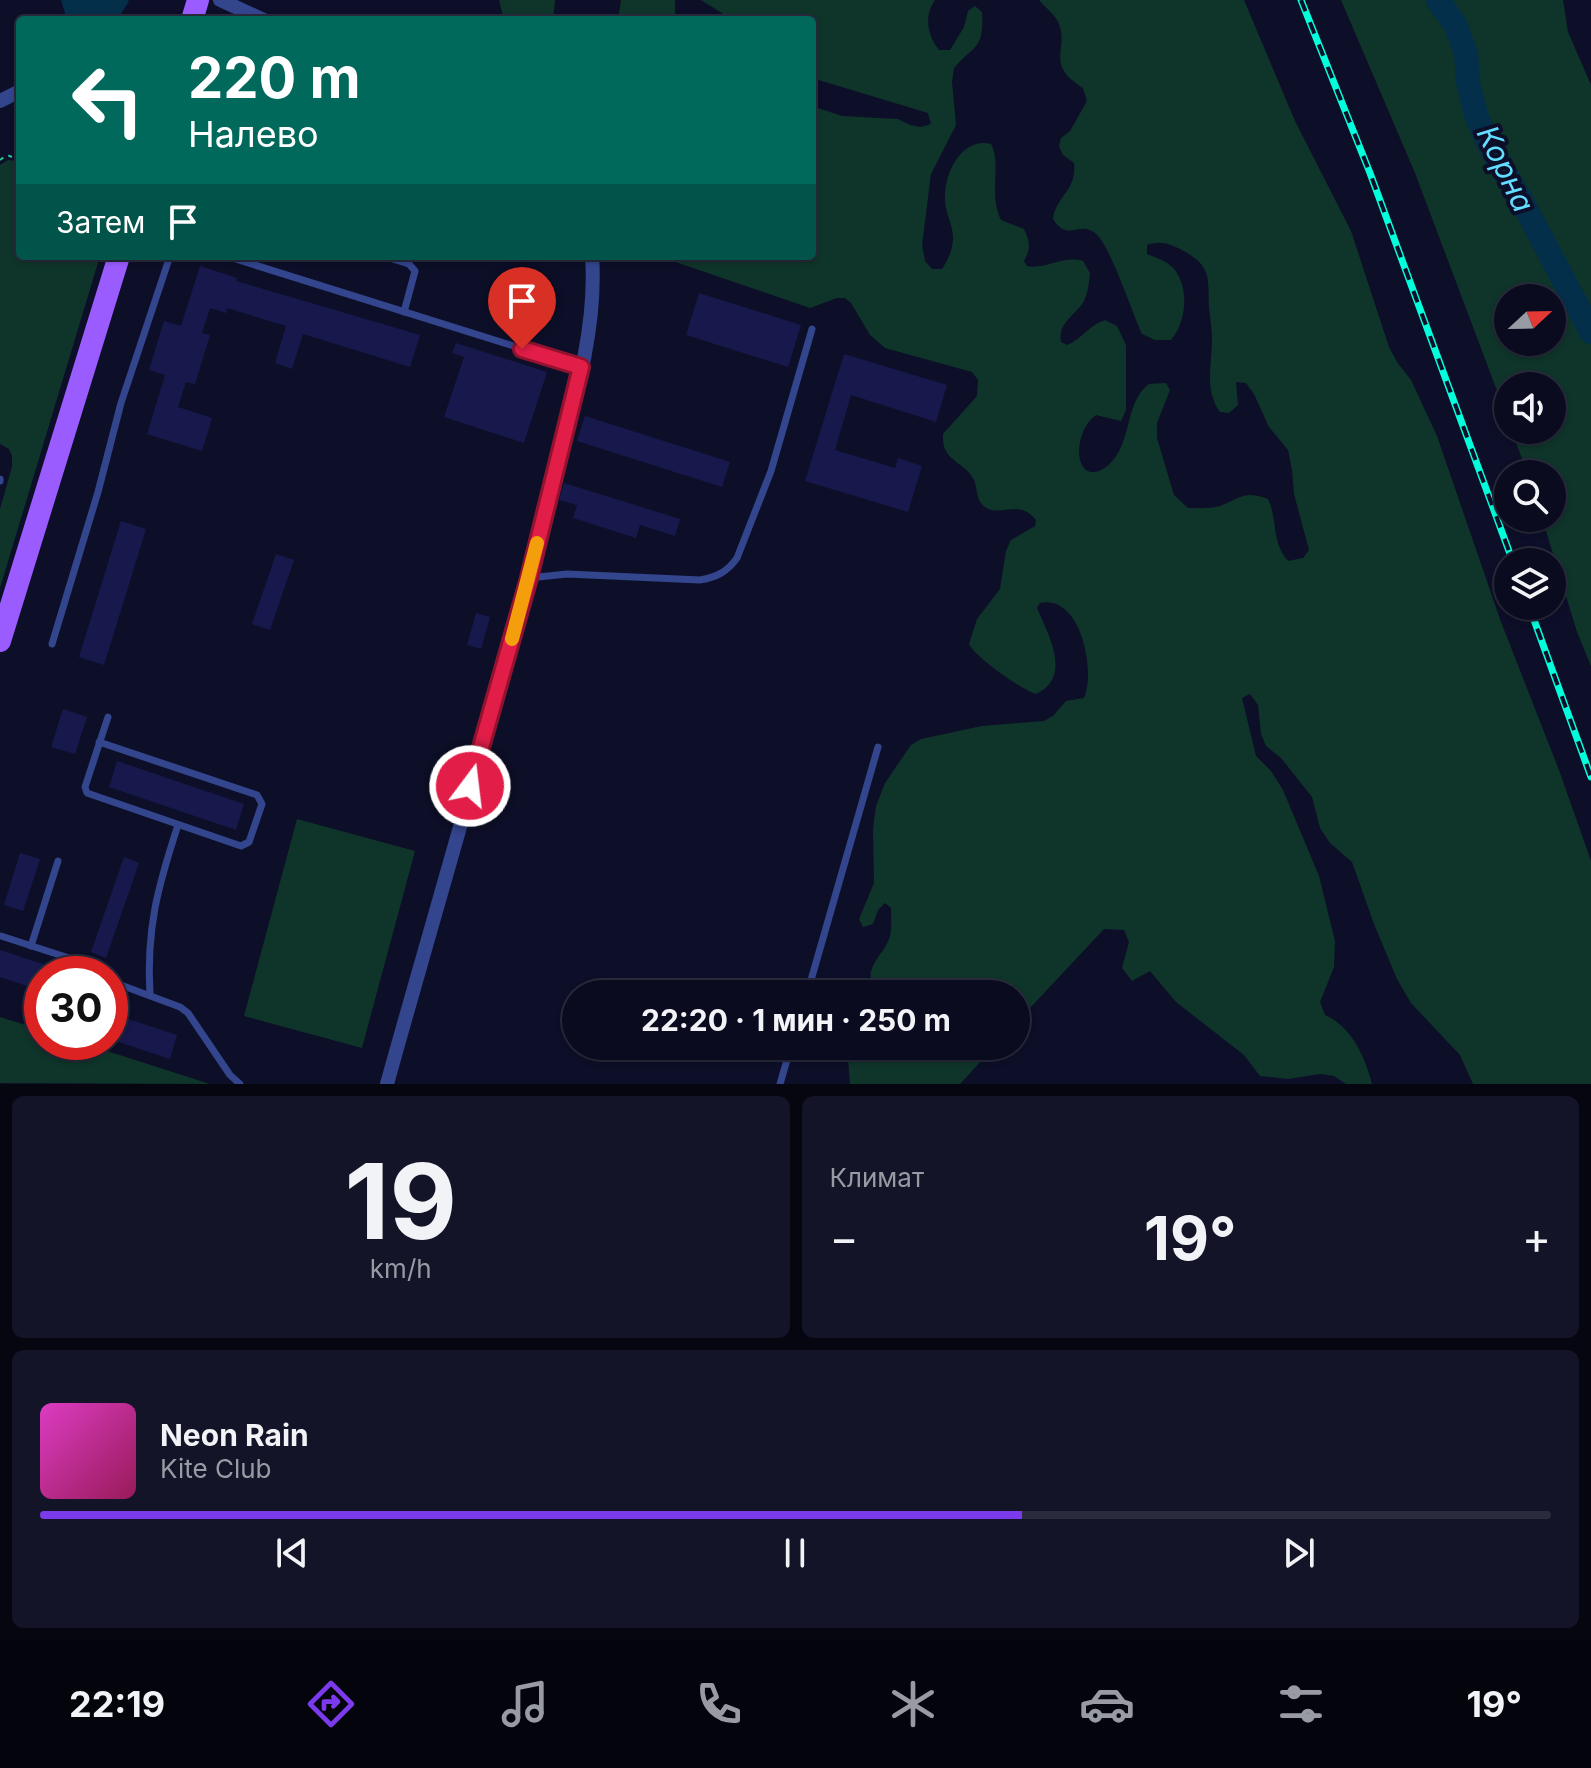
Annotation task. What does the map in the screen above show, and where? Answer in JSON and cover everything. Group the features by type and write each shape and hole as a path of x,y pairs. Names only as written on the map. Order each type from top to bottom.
{"main road":[{"path":"0,641 118,260"}],"street":[{"path":"220,0 255,16"},
{"path":"387,1084 529,578 581,367 594,286 592,260"}],"lane":[{"path":"52,644 121,403 169,260"},
{"path":"239,260 581,367"},
{"path":"396,260 409,264 415,271 404,312"},
{"path":"529,578 567,574 700,580 728,570 737,558 771,471 812,329"},
{"path":"99,742 257,795 262,800 249,842 244,846 87,793 85,787 99,742 108,717"},
{"path":"811,980 878,747"},
{"path":"150,995 149,959 155,902 178,825"},
{"path":"31,946 58,861"},
{"path":"1,936 63,956"},
{"path":"128,987 188,1013 230,1075 240,1084"},
{"path":"780,1084 787,1060"}],"green space":[{"path":"499,0 555,0 553,16 503,16"},
{"path":"621,0 675,0 675,16 619,16"},
{"path":"701,0 935,0 929,12 928,25 939,50 950,50 964,27 968,11 975,6 982,12 980,40 954,68 952,82 956,125 931,174 922,245 925,261 932,269 942,269 951,252 953,234 945,197 948,177 957,158 972,146 991,144 995,161 997,210 1001,220 1024,229 1029,245 1024,261 1027,266 1076,260 1083,261 1090,273 1084,301 1064,324 1061,342 1067,345 1105,320 1117,326 1126,345 1126,410 1121,421 1096,415 1088,423 1080,444 1081,464 1093,472 1113,461 1141,393 1149,384 1166,383 1170,390 1157,423 1157,438 1174,495 1188,508 1216,507 1248,495 1268,499 1279,546 1288,561 1303,558 1309,550 1294,494 1288,450 1269,427 1246,383 1236,382 1238,405 1229,413 1220,412 1215,404 1210,386 1212,335 1208,280 1203,267 1192,256 1174,246 1161,243 1147,245 1147,254 1174,269 1184,295 1183,315 1176,333 1171,340 1155,340 1142,334 1101,240 1089,230 1064,229 1053,219 1074,173 1074,163 1063,155 1059,146 1061,138 1070,131 1087,101 1083,88 1064,70 1060,55 1061,30 1055,17 1039,0 1244,0 1295,121 1351,231 1389,347 1411,380 1437,436 1494,602 1494,620 1500,620 1591,861 1591,1084 1473,1084 1460,1055 1411,1003 1397,979 1352,862 1330,843 1320,828 1312,797 1281,758 1266,746 1261,734 1258,705 1250,694 1242,698 1256,756 1271,771 1283,790 1319,876 1335,941 1334,967 1320,1002 1325,1015 1343,1027 1356,1044 1372,1084 1346,1084 1334,1076 1320,1074 1288,1079 1260,1076 1244,1055 1176,1002 1150,971 1132,981 1122,968 1129,942 1124,930 1104,929 1030,1008 1030,980 871,980 873,965 888,942 891,926 891,908 885,903 878,910 873,924 863,927 859,919 874,883 873,829 876,806 885,783 911,745 921,739 982,726 1044,721 1066,701 1084,698 1088,670 1082,637 1075,622 1066,610 1054,603 1040,603 1037,608 1051,642 1055,666 1047,686 1036,694 1000,672 969,644 977,619 1000,589 1006,551 1011,540 1035,526 1036,520 1023,510 997,511 985,507 969,472 945,450 943,434 977,396 978,380 972,372 885,348 870,335 845,298 810,308 670,260 816,260 816,107 842,116 898,119 921,127 931,124 928,113 816,79 816,16 727,16"},
{"path":"1341,0 1563,0 1568,32 1591,85 1591,666 1566,596 1566,548 1551,548 1546,532 1566,532 1566,460 1523,460 1516,444 1566,444 1566,372 1494,372 1494,383 1415,173"},
{"path":"8,160 16,161 16,260 99,260 0,588 0,509 12,467 12,456 9,449 0,444 0,165"},
{"path":"297,819 415,851 362,1048 244,1016"},
{"path":"0,1017 24,1024 24,1060 128,1058 210,1084 0,1083"},
{"path":"848,1060 982,1060 960,1084 850,1084"}],"water":[{"path":"61,0 129,1 119,16 66,16"}],"building":[{"path":"200,266 237,278 236,281 420,335 410,367 303,334 292,369 275,363 286,326 227,308 226,313 210,308 202,333 210,335 195,384 186,382 178,407 212,418 202,451 147,434 165,375 149,370 164,321 181,326"},
{"path":"699,293 801,325 788,367 686,335"},
{"path":"456,343 547,372 524,443 444,417 464,357 452,353"},
{"path":"844,354 947,385 936,422 851,395 835,450 895,468 898,458 922,466 908,512 805,481"},
{"path":"585,416 730,462 722,487 577,441"},
{"path":"564,483 680,519 675,536 640,525 636,538 573,518 577,505 559,500"},
{"path":"121,521 146,529 104,665 79,657"},
{"path":"276,554 294,560 270,630 252,624"},
{"path":"476,613 490,617 481,649 467,645"},
{"path":"63,709 87,717 75,754 51,747"},
{"path":"117,761 244,804 236,830 109,787"},
{"path":"20,853 40,859 23,911 4,905"},
{"path":"124,857 139,863 107,956 91,952"},
{"path":"0,950 24,958 24,985 0,977"},
{"path":"128,1019 177,1035 170,1059 128,1045"}],"waterway":[{"name":"Корна","path":"1438,0 1456,26 1466,54 1468,82 1476,115 1488,143 1591,332"}],"railway":[{"path":"1301,0 1370,173 1508,548"},
{"path":"1534,620 1591,777"}],"slow traffic":[{"path":"512,639 537,543"}],"route":[{"path":"470,786 529,578 581,367 522,349"}]}
